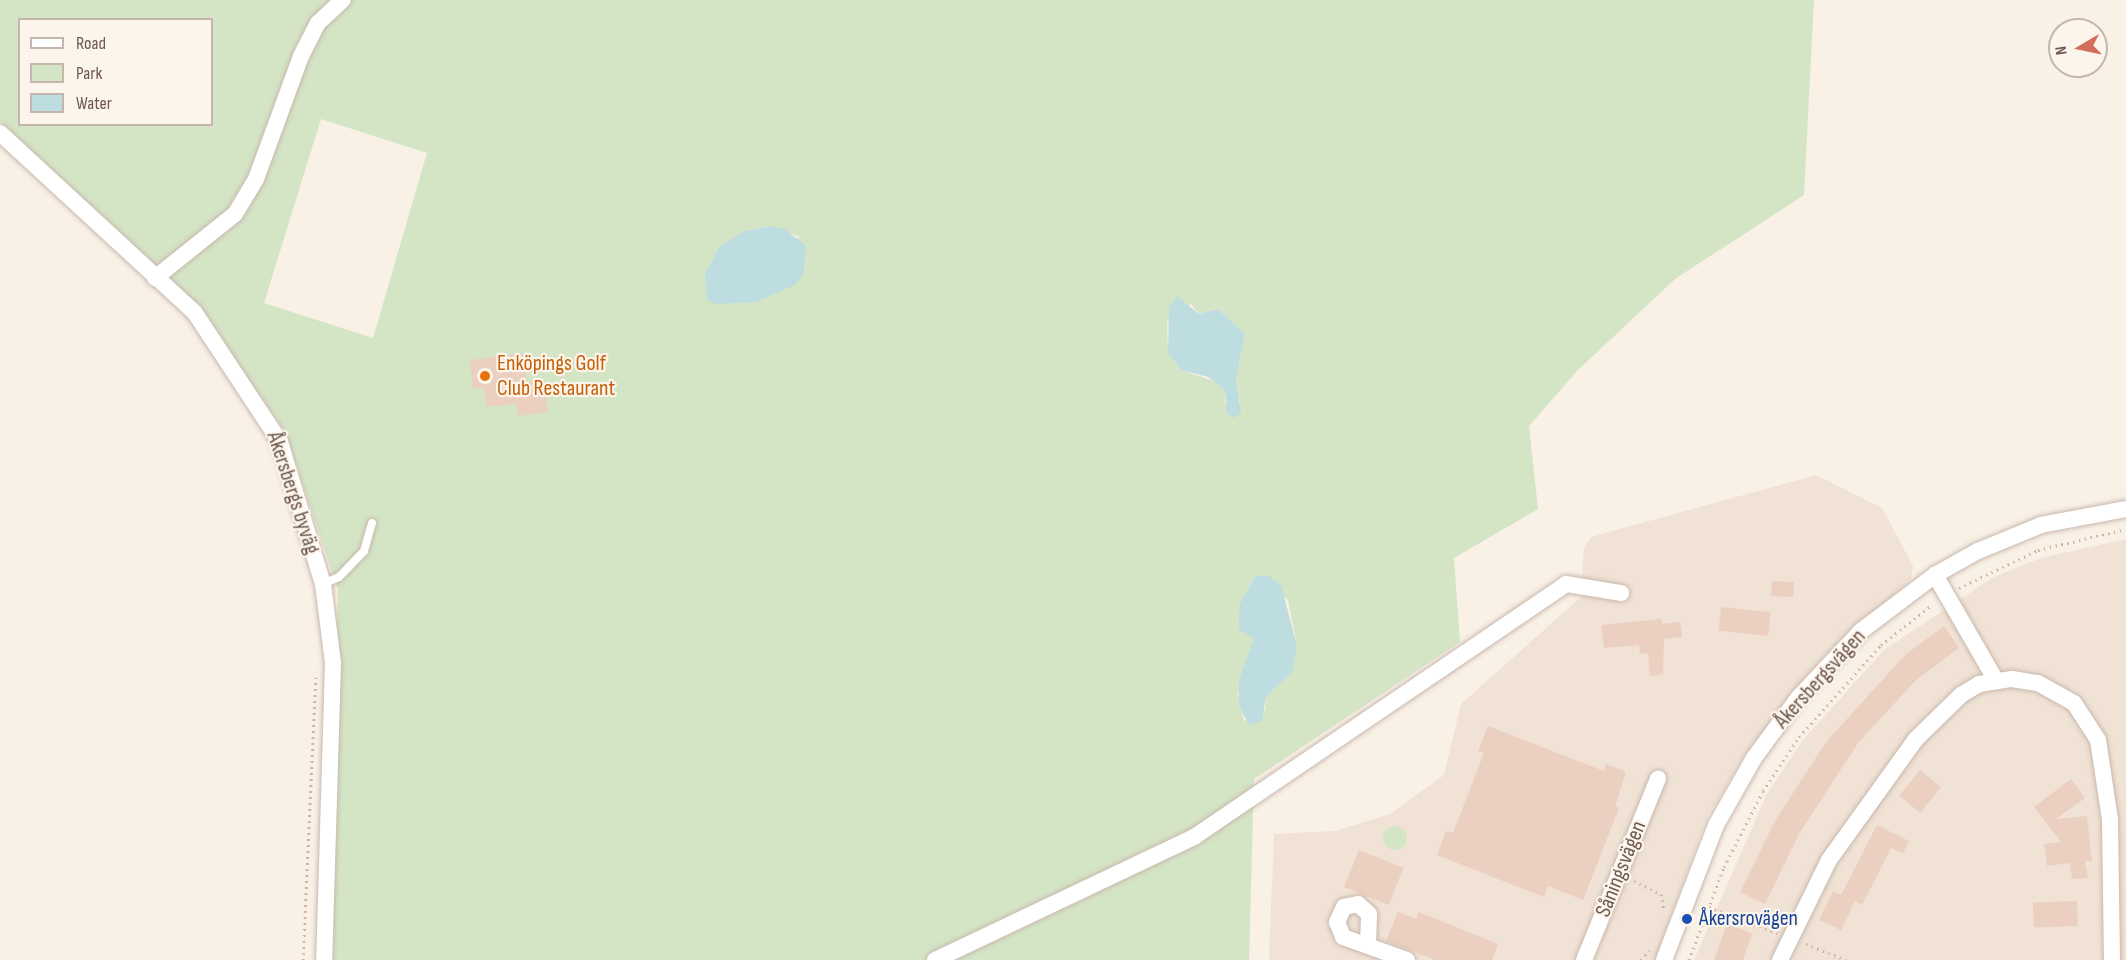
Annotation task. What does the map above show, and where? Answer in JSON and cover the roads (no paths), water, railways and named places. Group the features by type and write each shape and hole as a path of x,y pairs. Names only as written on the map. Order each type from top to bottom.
{"street":[{"path":"155,278 236,214 256,179 301,56 318,23 343,0"},
{"name":"Åkersbergs byväg","path":"0,133 195,313 275,430 323,584 333,663 324,960"},
{"name":"Åkersbergsvägen","path":"1664,960 1716,825 1754,758 1829,663 1935,574 2041,525 2126,509"},
{"path":"1935,574 1995,679"},
{"path":"935,960 1194,837 1566,584 1621,593"},
{"path":"1780,960 1829,860 1882,781 1938,715 1961,695 1995,679 2038,682 2057,692 2080,710 2098,740 2110,819 2112,960"},
{"name":"Såningsvägen","path":"1584,960 1658,779"},
{"path":"1368,945 1407,960"}],"lane":[{"path":"323,584 339,577 364,551 372,524"}],"water":[{"path":"770,226 785,229 806,246 803,275 795,285 756,302 716,304 707,300 705,274 719,247 744,231"},
{"path":"1177,296 1199,314 1218,309 1245,334 1236,379 1241,413 1233,418 1227,413 1225,390 1208,377 1181,370 1168,353 1169,308"},
{"path":"1255,576 1269,576 1281,585 1297,646 1292,672 1266,697 1262,721 1249,725 1239,706 1239,680 1254,638 1239,630 1239,618 1240,603"}],"place":[{"name":"Enköpings Golf Club Restaurant","path":"485,376"},
{"name":"Åkersrovägen","path":"1687,919"}]}
